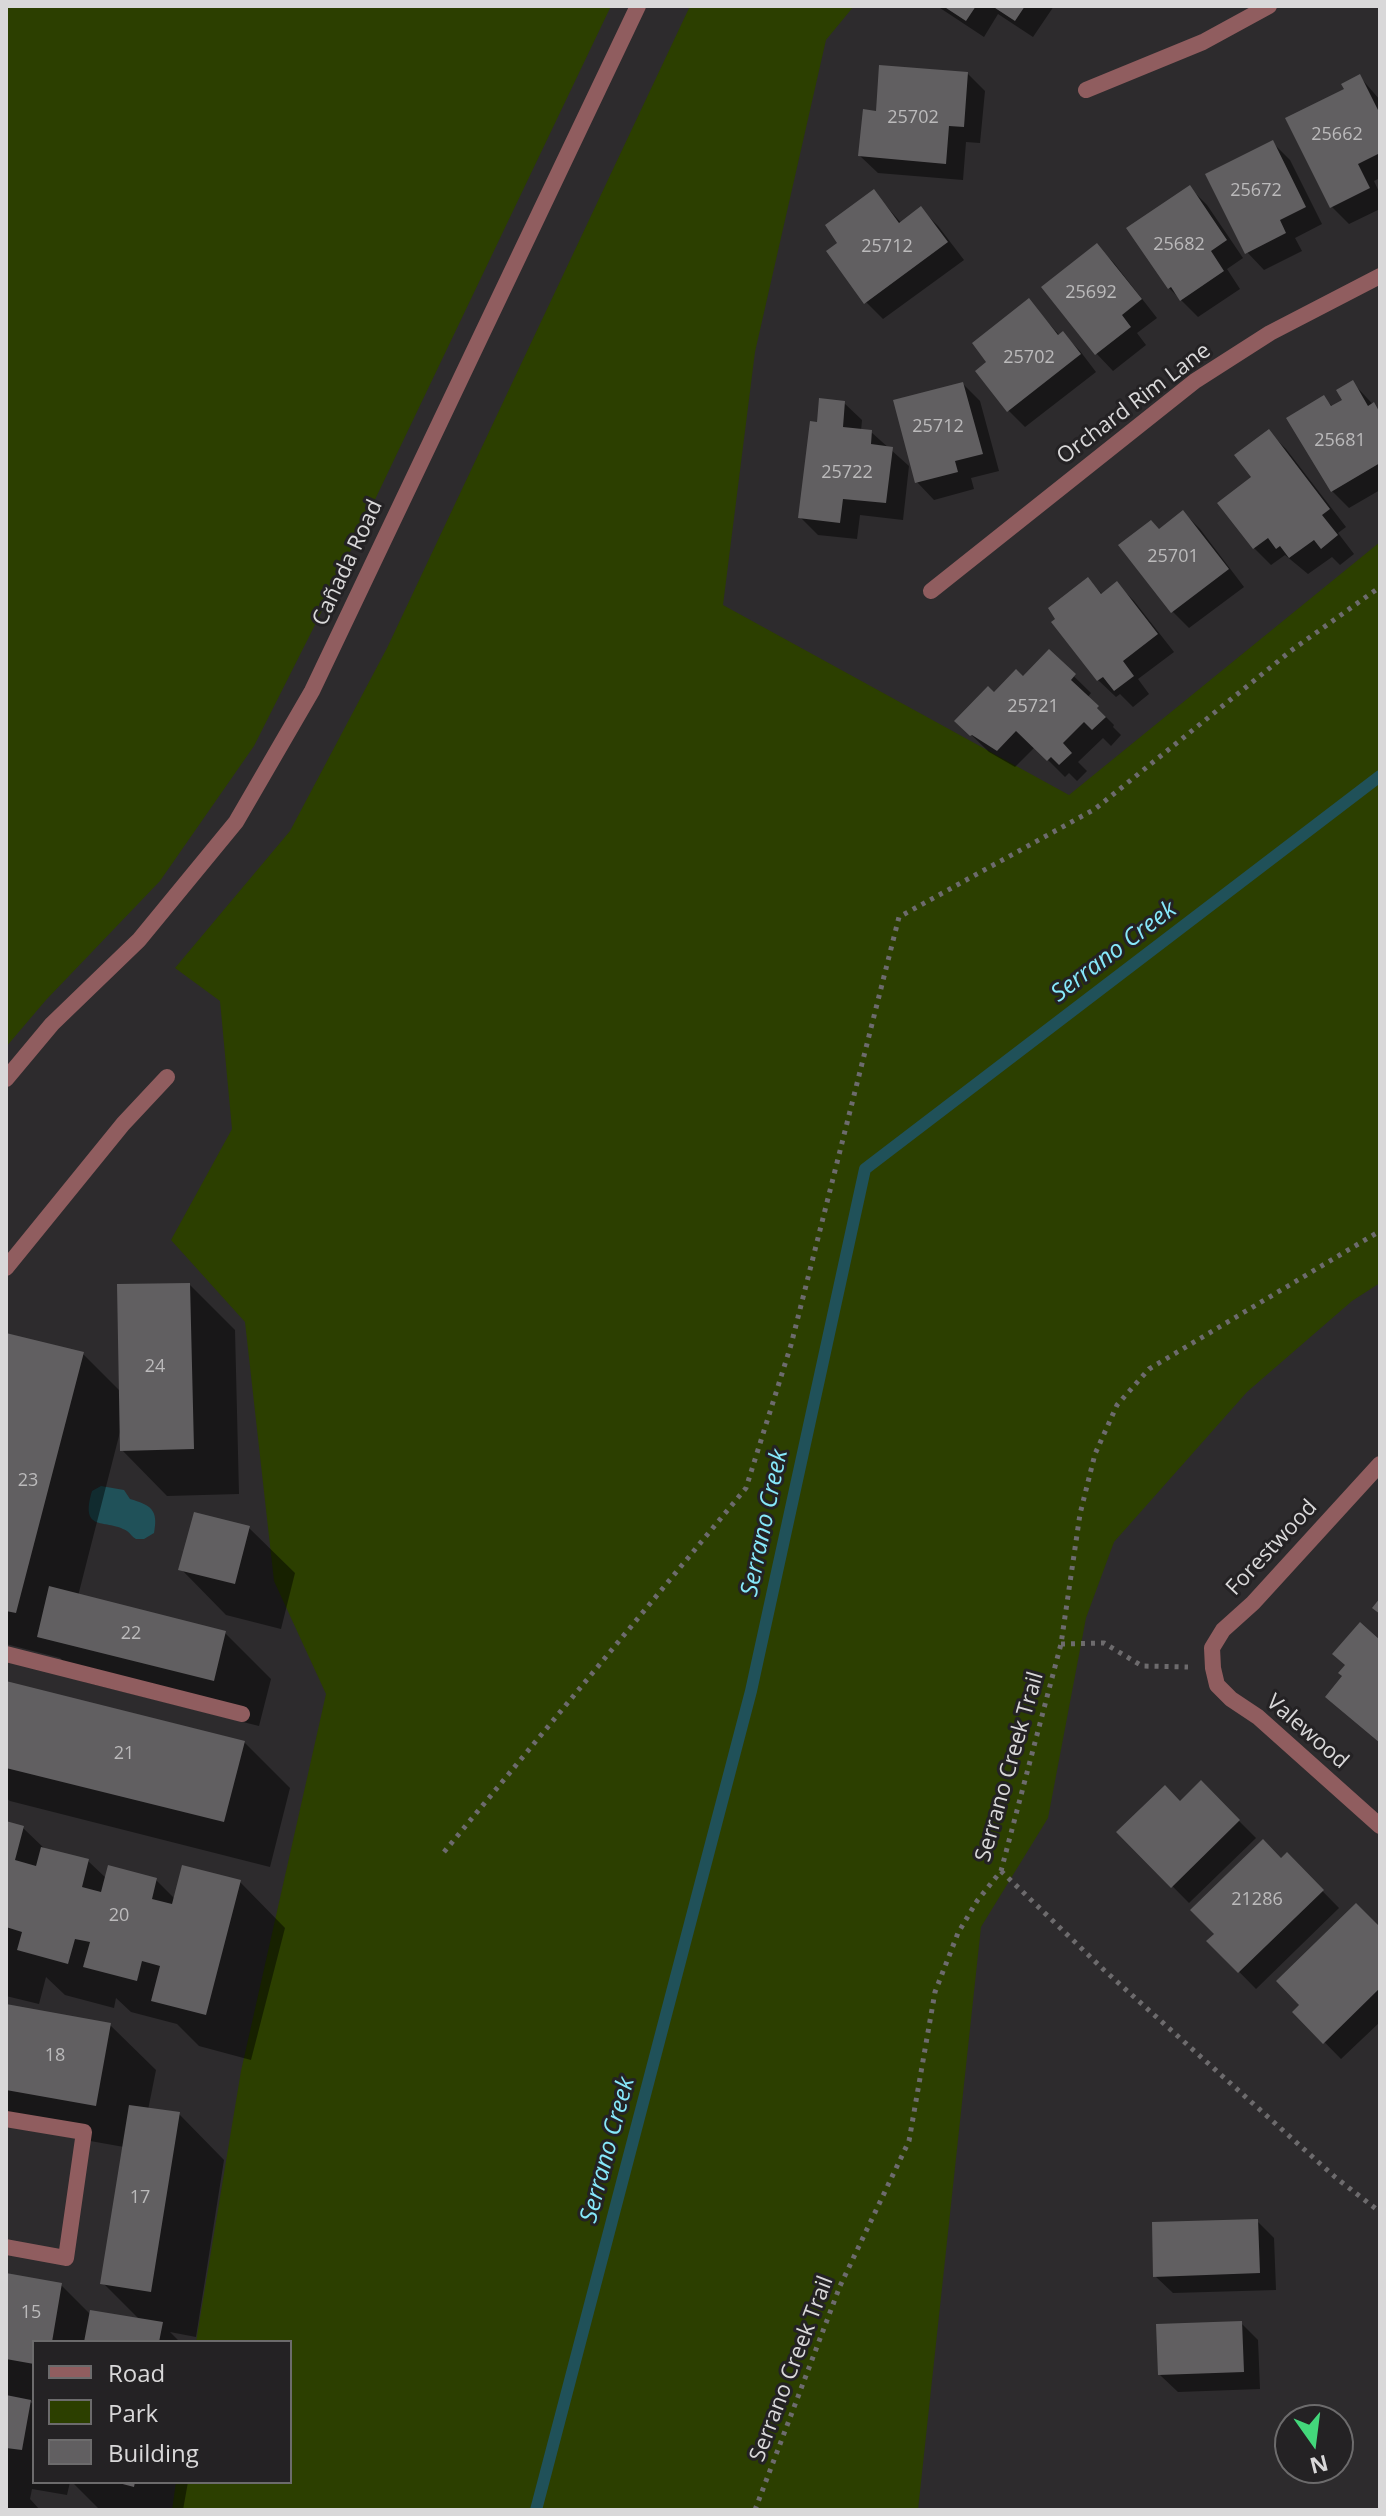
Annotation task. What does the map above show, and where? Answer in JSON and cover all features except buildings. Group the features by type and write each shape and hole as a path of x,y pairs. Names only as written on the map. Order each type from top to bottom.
{"street":[{"name":"Cañada Road","path":"6,1079 52,1024 139,940 236,822 312,691 638,6"},
{"path":"1086,90 1203,42 1269,6"},
{"name":"Orchard Rim Lane","path":"931,591 1195,381 1270,333 1380,276"},
{"path":"6,1268 123,1124 167,1077"},
{"name":"Forestwood","path":"1213,1668 1212,1648 1223,1630 1253,1603 1380,1464"},
{"path":"6,1654 242,1714"},
{"name":"Valewood","path":"1213,1668 1217,1685 1231,1699 1258,1717 1380,1826"},
{"path":"6,2119 84,2132 66,2258 6,2247"}],"path":[{"path":"444,1852 746,1488 791,1345 899,917 1095,809 1292,650 1380,587"},
{"name":"Serrano Creek Trail","path":"755,2510 840,2286 909,2141 935,1992 958,1933 977,1901 1001,1871 1061,1644 1080,1514 1095,1454 1117,1405 1149,1369 1380,1231"},
{"path":"1061,1644 1104,1643 1142,1666 1213,1668"},
{"path":"1001,1871 1104,1970 1335,2177 1380,2212"}],"green space":[{"path":"6,6 611,6 254,746 160,881 46,1000 6,1047"},
{"path":"690,6 854,6 826,40 755,352 723,605 1069,795 1380,542 1380,1283 1352,1301 1247,1392 1114,1542 1086,1618 1048,1818 981,1927 918,2510 172,2510 176,2484 292,2484 292,2340 196,2340 241,2071 326,1694 274,1581 245,1322 171,1240 232,1129 220,1001 175,968 290,831 387,648"}],"water":[{"path":"101,1486 124,1490 130,1499 151,1509 155,1518 154,1533 144,1539 136,1539 119,1527 92,1519 89,1505 92,1491"}],"waterway":[{"name":"Serrano Creek","path":"536,2510 751,1691 865,1169 1380,776"}]}
